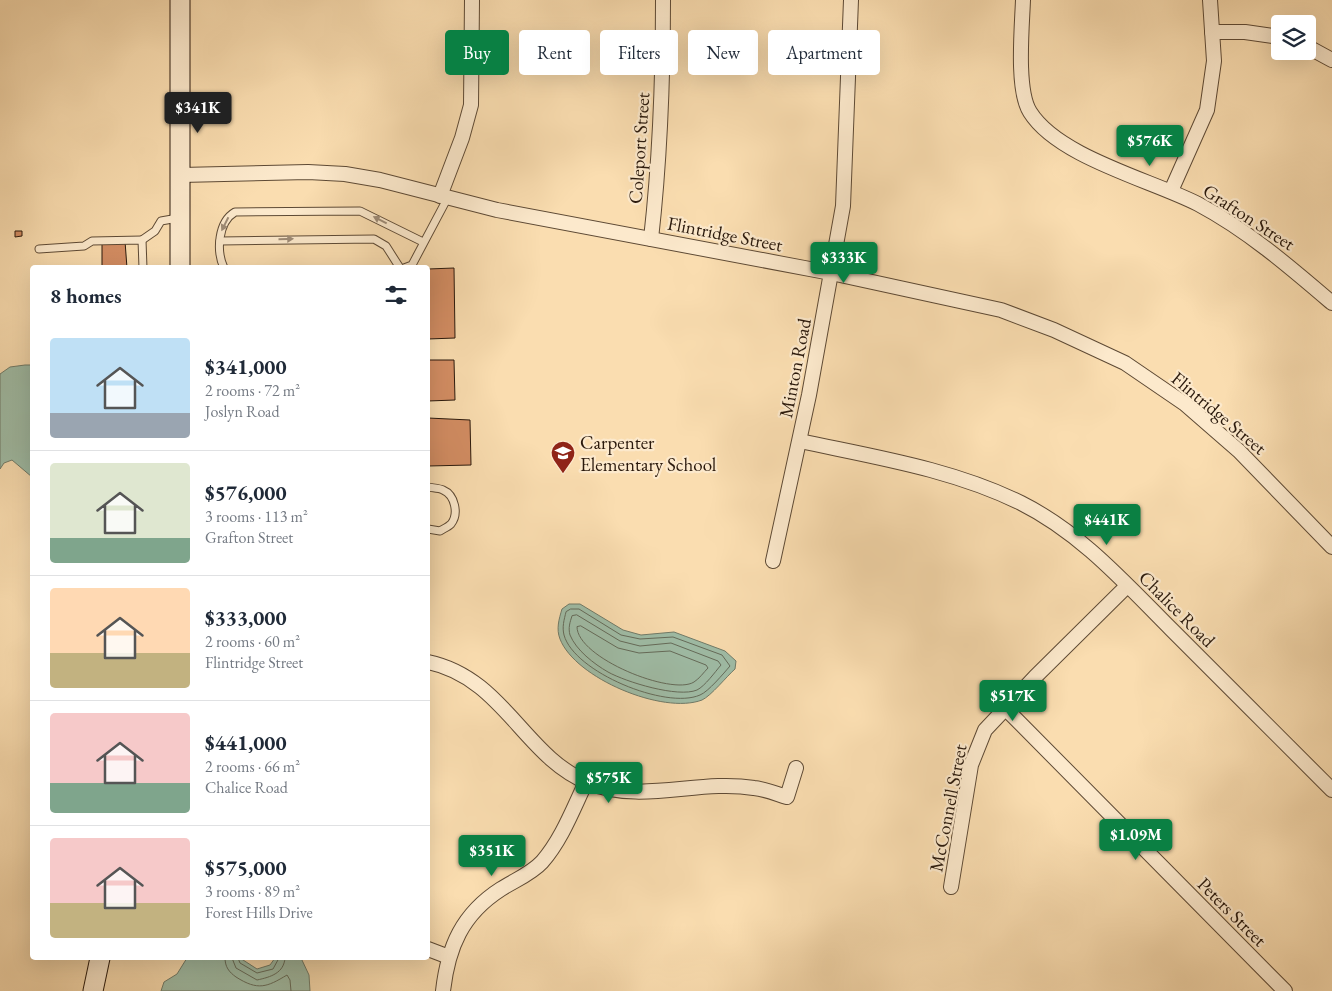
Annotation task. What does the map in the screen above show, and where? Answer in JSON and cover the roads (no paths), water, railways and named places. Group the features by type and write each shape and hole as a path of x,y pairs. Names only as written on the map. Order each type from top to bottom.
{"street":[{"path":"180,0 180,265"},
{"path":"443,197 471,105 472,0"},
{"name":"Coleport Street","path":"651,239 658,172 663,74 663,0"},
{"name":"Minton Road","path":"773,561 800,441 843,206 851,0"},
{"name":"Grafton Street","path":"1023,0 1022,80 1029,112 1043,127 1067,146 1171,191 1226,220 1296,271 1332,303"},
{"path":"1171,191 1207,110 1214,61 1210,0"},
{"path":"1212,32 1245,32 1271,36"},
{"path":"1316,51 1332,60"},
{"name":"Flintridge Street","path":"181,175 308,172 345,174 380,180 443,197 831,274 1001,310 1054,330 1125,364 1185,404 1232,445 1332,547"},
{"name":"Chalice Road","path":"800,441 889,460 981,485 1022,504 1056,523 1106,563 1332,790"},
{"name":"McConnell Street","path":"951,887 974,757 985,730 1127,586"},
{"path":"430,663 454,670 475,681 543,750 561,766 586,782 626,792 649,793 714,787 754,788 787,797 796,768"},
{"name":"Peters Street","path":"1006,709 1285,991"},
{"path":"443,991 448,957 460,930 481,905 540,864 552,850 586,782"},
{"path":"430,950 448,957"},
{"path":"93,991 100,960"}],"lane":[{"path":"412,265 443,197"},
{"path":"224,265 220,241 224,223 235,212 344,210 368,214 423,242"},
{"path":"39,249 84,246 92,241 142,240 155,231 161,220 181,218"},
{"path":"220,241 374,239 386,246 400,265"},
{"path":"142,240 143,265"},
{"path":"430,487 443,490 451,495 455,505 455,514 451,524 440,531 430,529"}],"water":[{"path":"30,365 30,475 12,460 4,463 0,469 0,374 10,367"},
{"path":"569,604 580,604 623,630 641,635 674,632 725,651 736,661 735,669 702,700 685,703 665,702 644,698 622,690 583,667 569,653 560,639 559,620 562,609"},
{"path":"186,960 243,960 257,969 270,965 274,960 302,960 309,975 310,991 161,991 164,982 177,974"}],"place":[{"name":"Carpenter Elementary School","path":"563,474"}]}
